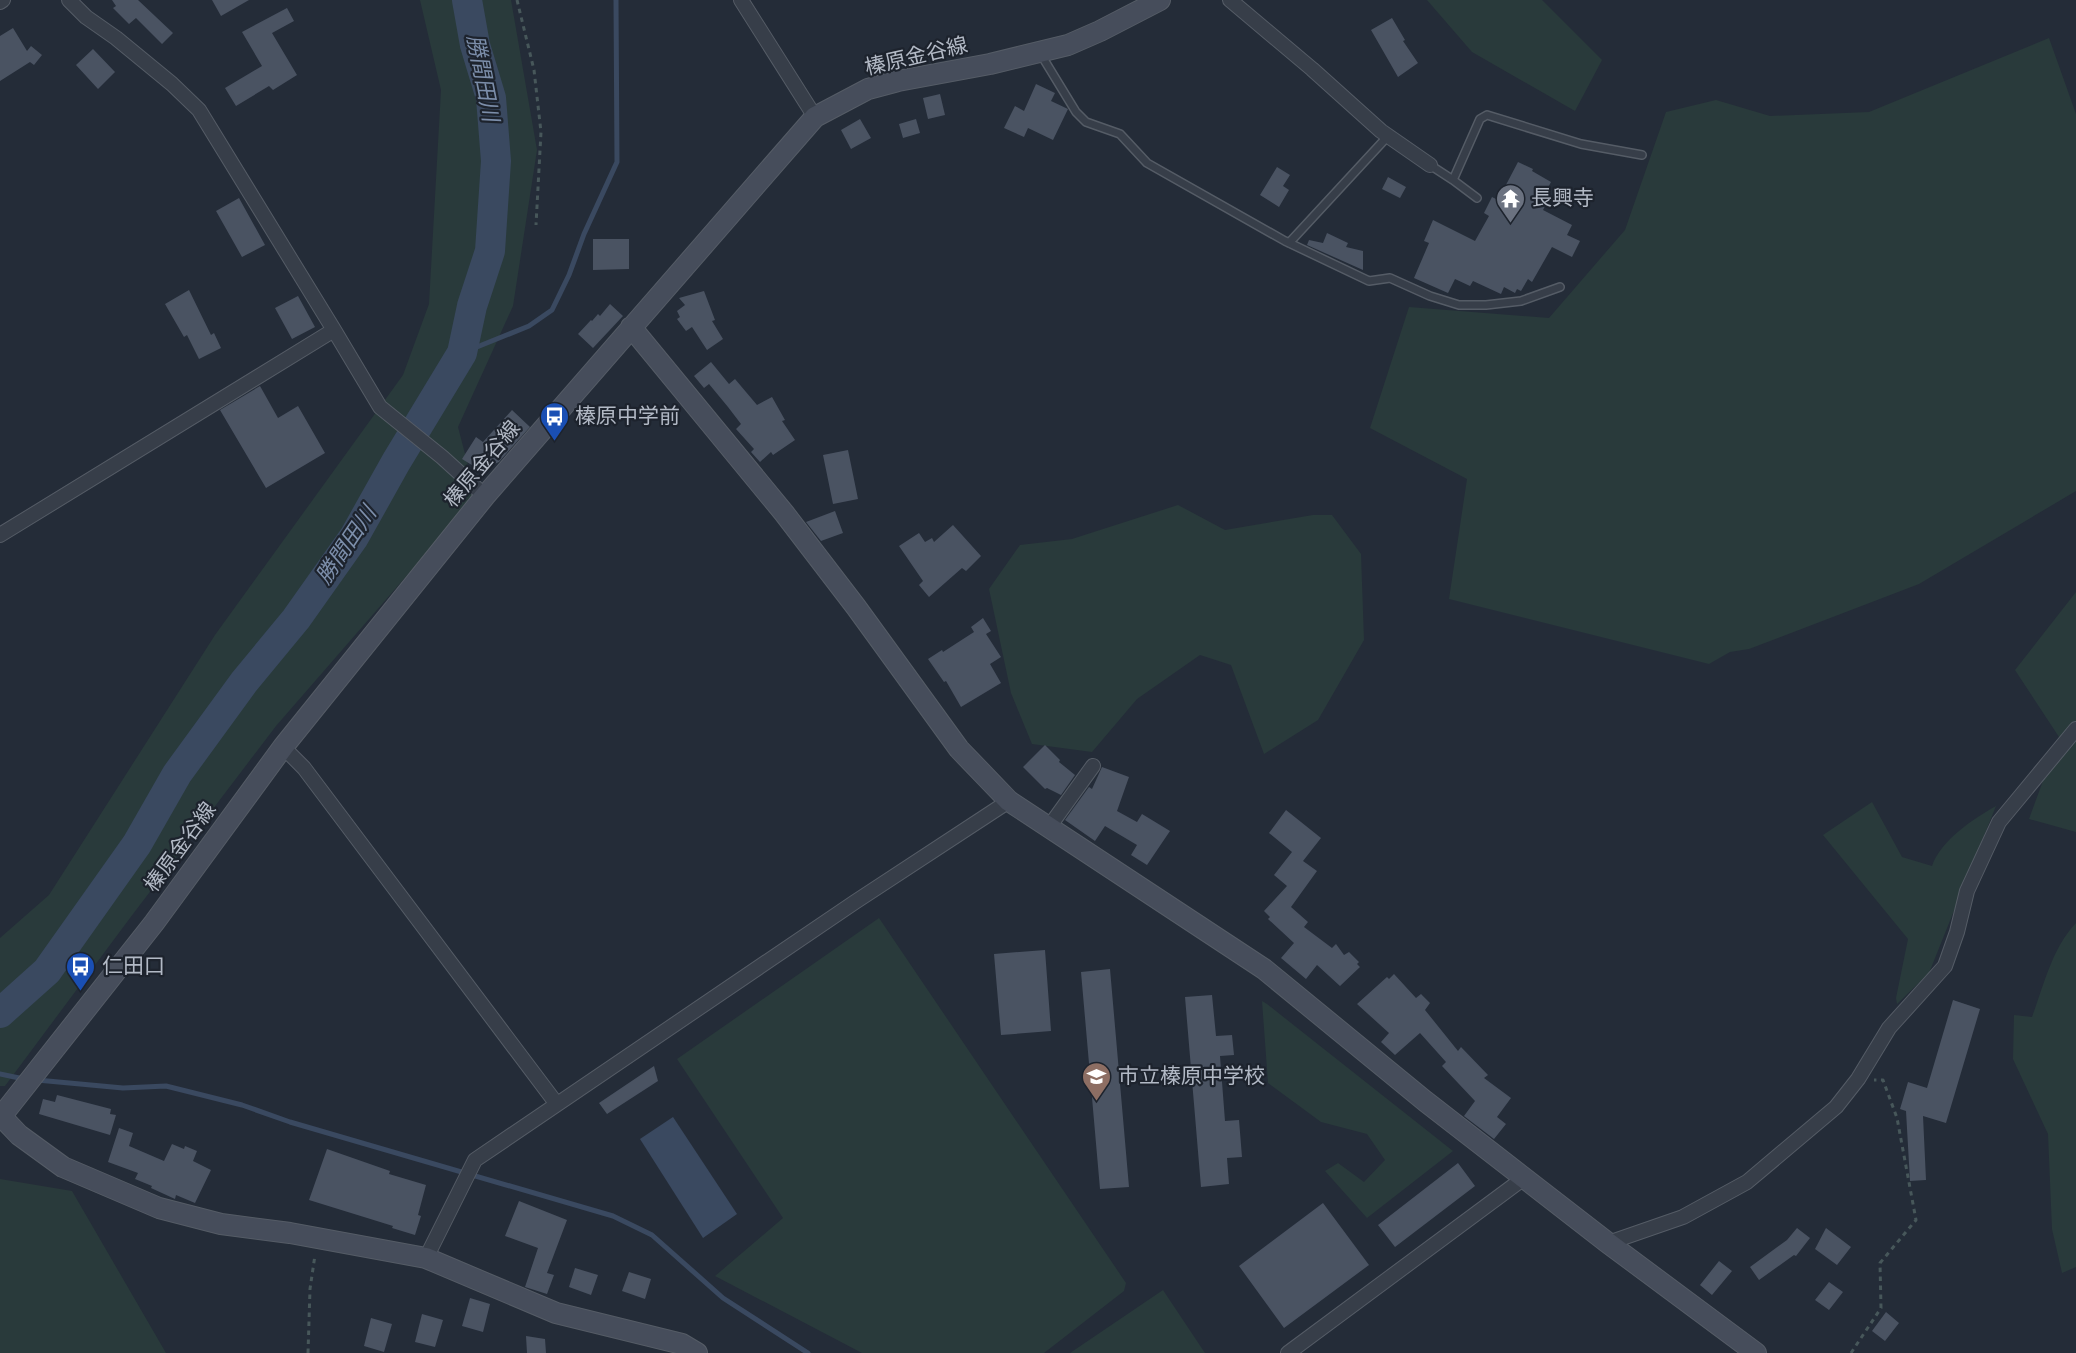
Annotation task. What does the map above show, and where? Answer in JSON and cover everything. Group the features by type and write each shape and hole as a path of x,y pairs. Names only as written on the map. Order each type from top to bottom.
{"street":[{"path":"69,0 86,18 116,38 172,84 199,110 380,407 442,457 485,496"},
{"path":"741,0 815,117"},
{"name":"榛原金谷線","path":"1,1117 154,923 283,747 485,496 815,117 868,89 1068,45 1160,0"},
{"path":"1230,0 1388,136 1430,165"},
{"path":"631,327 784,513 856,607 959,749 1009,801 1264,969 1425,1101 1608,1243 1756,1353"},
{"path":"0,535 334,330"},
{"path":"1608,1243 1683,1217 1747,1182 1836,1107 1858,1079 1888,1028 1945,966 1957,932 1967,891 1998,822 2076,729"},
{"path":"283,747 304,768 556,1103"},
{"path":"1049,827 1093,766"},
{"path":"426,1258 476,1160 556,1103 894,875 1009,801"},
{"path":"1,1117 19,1135 63,1167 159,1208 221,1224 317,1238 426,1258 556,1313 682,1344 697,1353"},
{"path":"1293,1352 1524,1178"}],"lane":[{"path":"1039,52 1076,112 1086,122 1120,134 1147,163 1289,243 1369,281 1390,278 1430,296 1459,305 1521,301 1560,287"},
{"path":"1454,180 1480,119 1487,115 1581,144 1642,155"},
{"path":"1289,243 1388,136"},
{"path":"1430,165 1478,198"}],"path":[{"path":"517,0 534,70 542,132 536,225"},
{"path":"1851,1353 1881,1308 1880,1263 1917,1220 1897,1118 1883,1080 1858,1079"},
{"path":"308,1353 310,1289 317,1238"}],"shaded area":[{"path":"420,0 511,0 537,150 513,306 458,427 476,496 276,726 5,1086 0,1086 0,938 49,895 215,635 403,375 429,304 441,90"},
{"path":"1427,0 1542,0 1602,60 1575,111 1472,52"},
{"path":"2049,38 2076,114 2076,491 1919,584 1749,649 1730,652 1709,664 1449,599 1467,479 1370,428 1409,307 1549,318 1625,230 1666,112 1716,100 1770,116 1869,112"},
{"path":"1178,505 1225,530 1313,515 1332,515 1361,554 1364,640 1318,720 1264,754 1231,665 1200,655 1137,699 1092,752 1032,744 1011,693 989,589 1020,545 1072,539"},
{"path":"2076,592 2076,832 2029,819 2059,737 2015,670"},
{"path":"1872,802 1902,857 1932,866 1936,856 1950,839 1996,806 1929,973 1897,1004 1896,998 1908,939 1823,835"},
{"path":"879,918 1126,1283 1124,1291 1044,1353 862,1353 715,1276 783,1218 677,1059"},
{"path":"2076,923 2076,1267 2062,1273 2052,1229 2048,1134 2013,1059 2014,1015 2032,1017 2055,955"},
{"path":"1262,1001 1453,1151 1367,1218 1325,1171 1338,1163 1364,1182 1385,1160 1367,1134 1321,1122 1268,1083"},
{"path":"0,1179 72,1191 166,1353 0,1353"},
{"path":"1163,1290 1205,1353 1070,1353"}],"water":[{"path":"673,1117 737,1214 703,1238 640,1139"}],"building":[{"path":"112,0 138,0 173,33 162,44 136,18 129,24 113,8 116,6"},
{"path":"212,0 249,0 221,16"},
{"path":"287,8 294,21 272,33 297,75 273,90 269,86 236,106 225,88 262,66 242,32"},
{"path":"1392,18 1405,40 1403,41 1418,63 1398,77 1371,30"},
{"path":"13,28 27,51 31,46 42,55 34,65 30,62 0,81 0,36"},
{"path":"93,49 115,72 98,89 76,65"},
{"path":"1036,84 1055,93 1051,101 1068,109 1053,140 1028,128 1024,137 1004,128 1015,106 1024,111"},
{"path":"940,94 945,115 928,119 923,98"},
{"path":"860,119 871,138 851,149 841,130"},
{"path":"916,119 920,133 903,138 899,124"},
{"path":"1518,162 1551,182 1541,201 1546,204 1543,210 1572,225 1567,235 1580,241 1572,257 1552,247 1532,282 1528,279 1521,291 1517,289 1515,293 1504,287 1501,294 1473,281 1470,286 1455,279 1448,293 1414,278 1429,243 1424,241 1433,220 1475,241 1489,216 1484,213 1492,197 1498,200"},
{"path":"1277,167 1290,175 1283,186 1289,190 1279,207 1260,195"},
{"path":"1388,177 1406,187 1400,198 1382,189"},
{"path":"239,198 265,245 242,257 216,211"},
{"path":"1327,233 1348,243 1346,247 1363,251 1363,270 1307,245 1309,240 1323,243"},
{"path":"593,239 629,239 629,269 593,270"},
{"path":"189,290 211,335 214,333 221,348 199,359 187,335 184,337 165,304"},
{"path":"704,291 715,320 712,321 723,339 707,350 692,327 686,331 677,319 680,317 677,311 685,305 679,298"},
{"path":"298,296 315,327 292,339 275,308"},
{"path":"610,304 623,316 593,348 578,334 598,314 600,316"},
{"path":"711,362 729,384 735,379 757,405 772,397 785,420 782,421 795,440 773,455 771,452 760,462 751,452 754,449 736,429 741,424 728,407 709,384 704,388 694,376"},
{"path":"260,386 278,418 298,406 325,453 266,488 220,410"},
{"path":"512,410 530,427 499,462 488,467 484,465 480,470 462,459 476,437 483,442"},
{"path":"848,450 858,499 833,504 823,455"},
{"path":"835,511 843,533 821,541 806,522"},
{"path":"953,525 981,556 966,571 962,568 929,597 919,585 923,581 899,546 919,533 925,542 932,538 934,542"},
{"path":"983,618 991,631 986,634 1001,657 990,664 1001,683 961,707 946,681 944,682 928,659 974,632 971,627"},
{"path":"1045,745 1060,760 1059,762 1075,775 1061,795 1045,789 1023,767"},
{"path":"1102,767 1129,777 1117,811 1137,822 1142,814 1170,831 1147,865 1131,855 1137,845 1105,826 1095,841 1065,820 1089,787 1092,789"},
{"path":"1286,810 1321,838 1303,861 1317,871 1291,907 1308,922 1304,927 1332,948 1336,944 1344,955 1349,952 1359,962 1357,964 1360,967 1340,986 1317,965 1306,979 1281,958 1294,943 1268,919 1270,917 1264,911 1287,886 1274,875 1292,852 1269,833"},
{"path":"1045,950 1051,1031 1001,1035 994,954"},
{"path":"1110,969 1129,1187 1100,1189 1081,972"},
{"path":"1394,974 1416,998 1421,994 1430,1003 1425,1010 1458,1051 1461,1047 1488,1075 1484,1078 1511,1098 1497,1117 1506,1124 1494,1139 1464,1116 1475,1101 1442,1066 1446,1062 1420,1033 1395,1055 1381,1042 1389,1033 1357,1004 1387,977 1389,979"},
{"path":"1212,995 1216,1036 1232,1035 1234,1055 1220,1056 1225,1121 1239,1120 1242,1157 1227,1158 1229,1184 1201,1187 1185,997"},
{"path":"1953,1000 1980,1009 1946,1123 1923,1116 1926,1180 1910,1181 1906,1111 1900,1109 1908,1082 1927,1088"},
{"path":"654,1066 658,1081 607,1114 599,1103"},
{"path":"57,1095 111,1109 110,1114 116,1115 110,1135 39,1114 43,1099 55,1102"},
{"path":"119,1128 133,1133 129,1146 164,1161 172,1144 197,1151 193,1161 211,1170 195,1203 176,1195 175,1199 151,1188 152,1186 135,1179 138,1173 108,1162"},
{"path":"327,1149 390,1171 389,1174 426,1185 415,1235 309,1200"},
{"path":"1458,1163 1475,1186 1395,1247 1378,1225"},
{"path":"519,1201 567,1220 547,1273 554,1275 547,1294 525,1287 538,1248 505,1236"},
{"path":"1323,1203 1369,1265 1284,1328 1239,1266"},
{"path":"1797,1228 1810,1238 1796,1256 1794,1255 1759,1280 1750,1267 1787,1240"},
{"path":"1826,1228 1851,1247 1837,1265 1815,1249"},
{"path":"1719,1261 1732,1271 1712,1295 1700,1285"},
{"path":"575,1268 598,1275 591,1295 569,1287"},
{"path":"629,1272 651,1279 645,1299 622,1291"},
{"path":"1829,1282 1843,1292 1829,1310 1815,1300"},
{"path":"470,1298 490,1304 483,1332 462,1326"},
{"path":"1886,1312 1899,1323 1885,1341 1872,1331"},
{"path":"422,1314 443,1320 435,1347 415,1342"},
{"path":"371,1318 392,1324 384,1352 364,1346"},
{"path":"526,1336 545,1339 546,1353 527,1353"}],"waterway":[{"name":"勝間田川","path":"0,1013 47,971 137,844 177,774 244,682 296,619 354,537 462,353 472,306 490,251 496,161 491,98 475,45 467,0"},
{"path":"462,353 529,326 552,310 569,275 584,234 617,162 616,0"},
{"path":"0,1074 24,1079"},
{"path":"37,1080 123,1088 166,1086 242,1105 290,1122 613,1216 652,1235 723,1298 808,1353"}],"place":[{"name":"長興寺","path":"1510,224"},
{"name":"榛原中学前","path":"554,442"},
{"name":"仁田口","path":"81,992"},
{"name":"市立榛原中学校","path":"1097,1102"}]}
